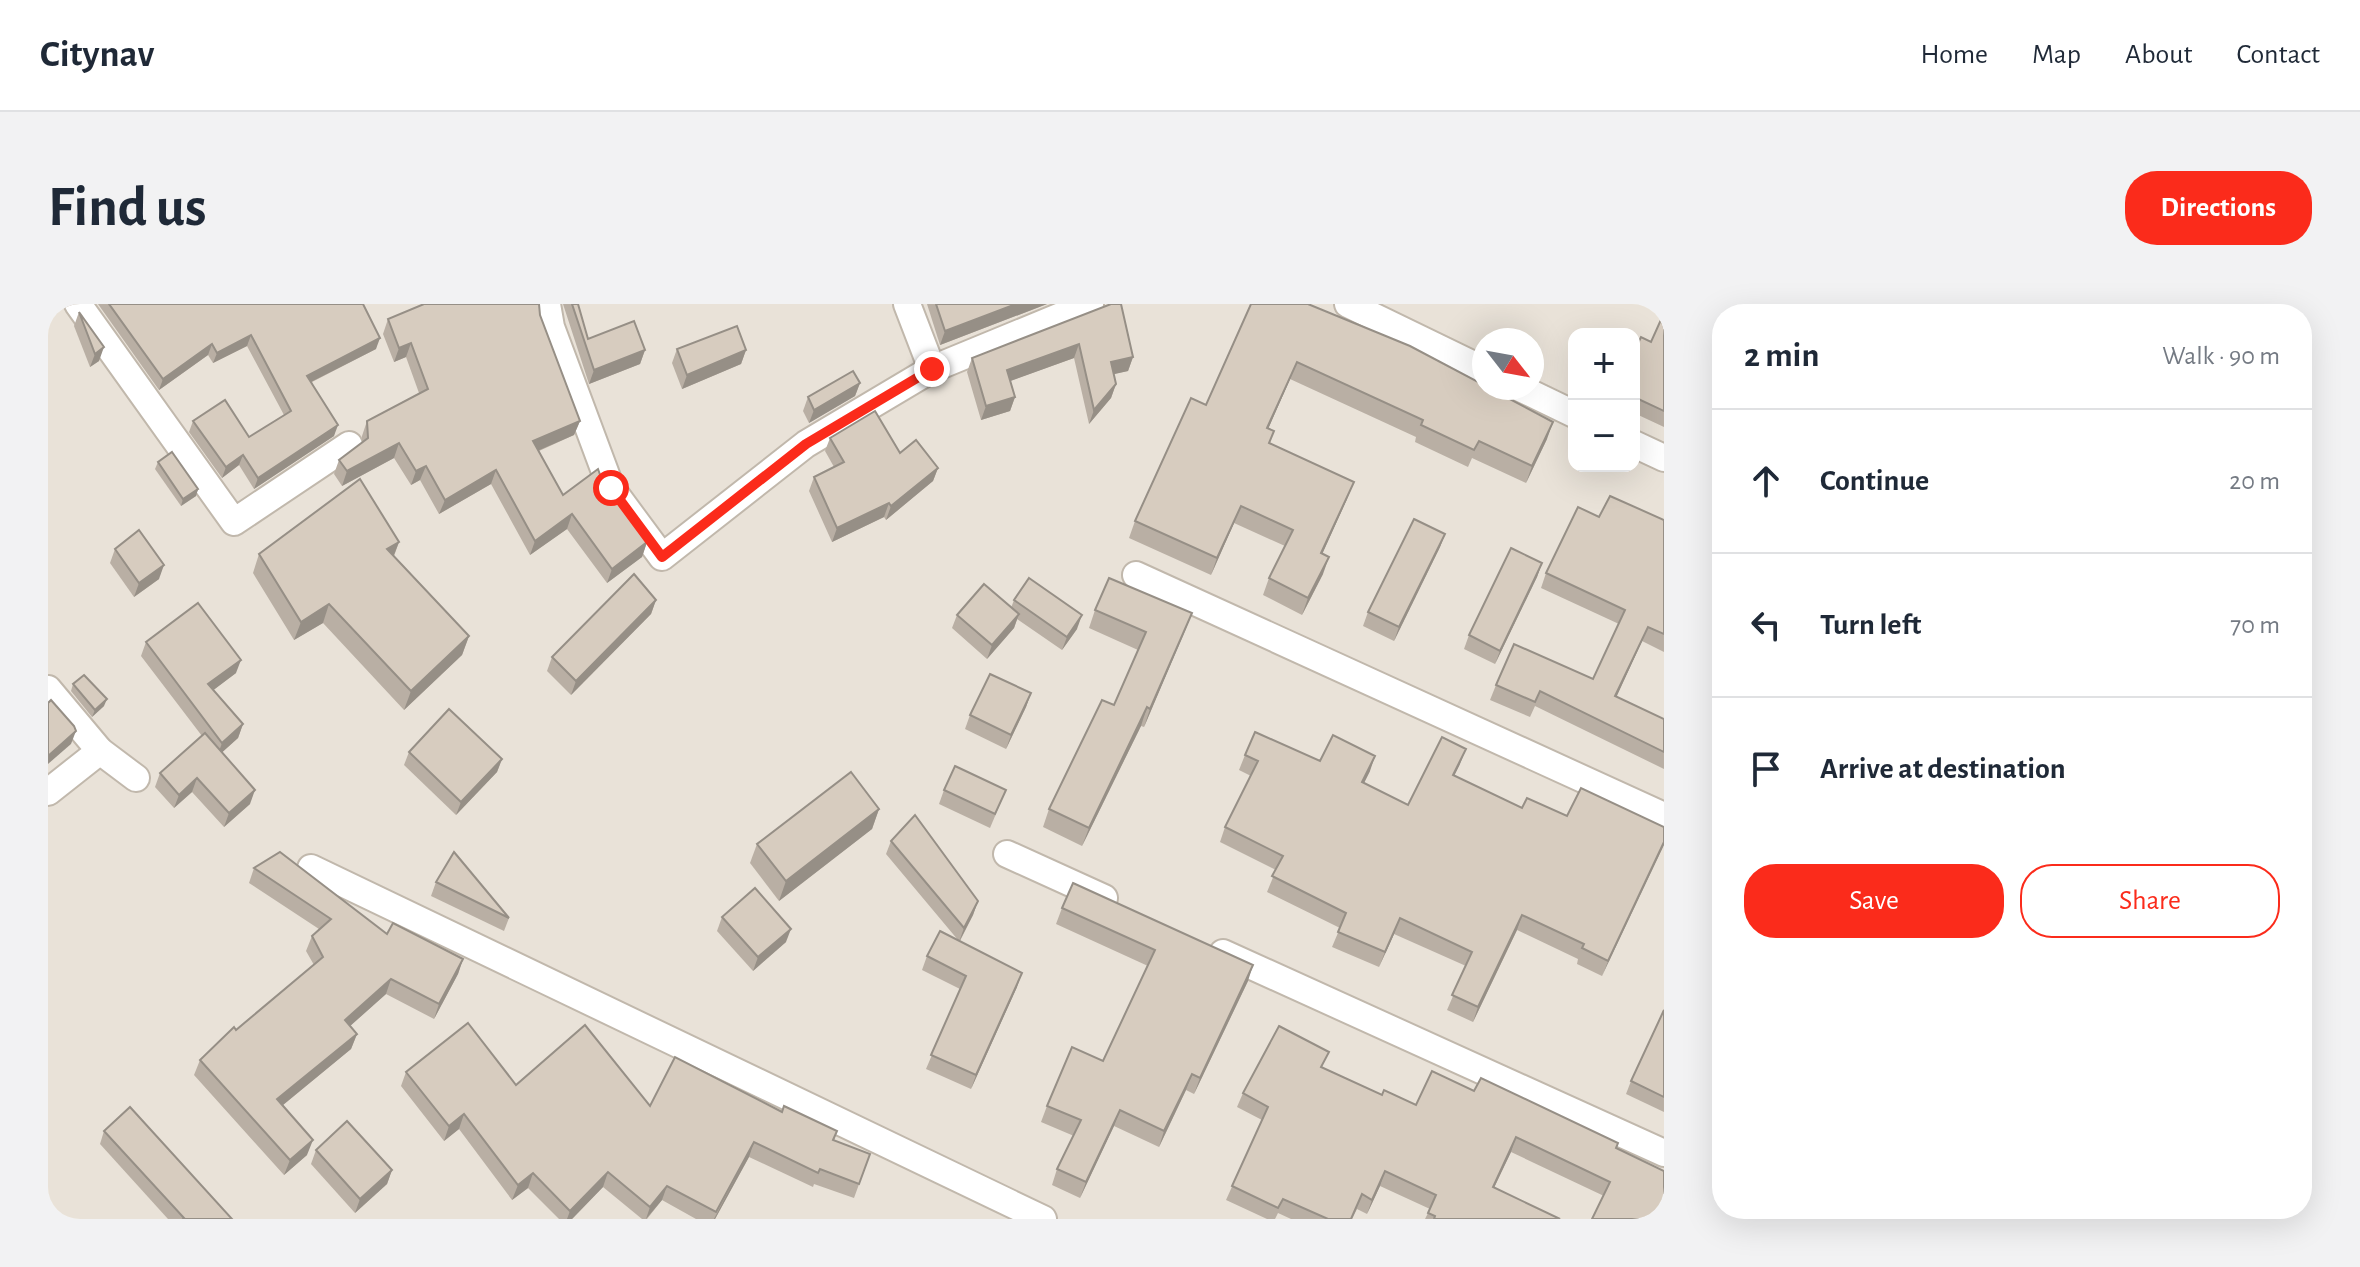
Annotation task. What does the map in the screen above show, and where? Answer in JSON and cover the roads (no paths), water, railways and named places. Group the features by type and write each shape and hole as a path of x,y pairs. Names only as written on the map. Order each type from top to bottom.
{"street":[{"path":"78,304 234,522 349,445"},
{"path":"547,304 551,327 611,488 662,557 806,444 932,369 1090,304"},
{"path":"907,304 932,369"},
{"path":"1348,304 1472,364"},
{"path":"1544,400 1568,411"},
{"path":"1640,447 1664,458"},
{"path":"1136,575 1664,816"},
{"path":"48,689 100,751 136,778"},
{"path":"48,792 100,751"},
{"path":"1007,854 1121,906"},
{"path":"311,868 1043,1219"},
{"path":"1207,945 1664,1153"}]}
